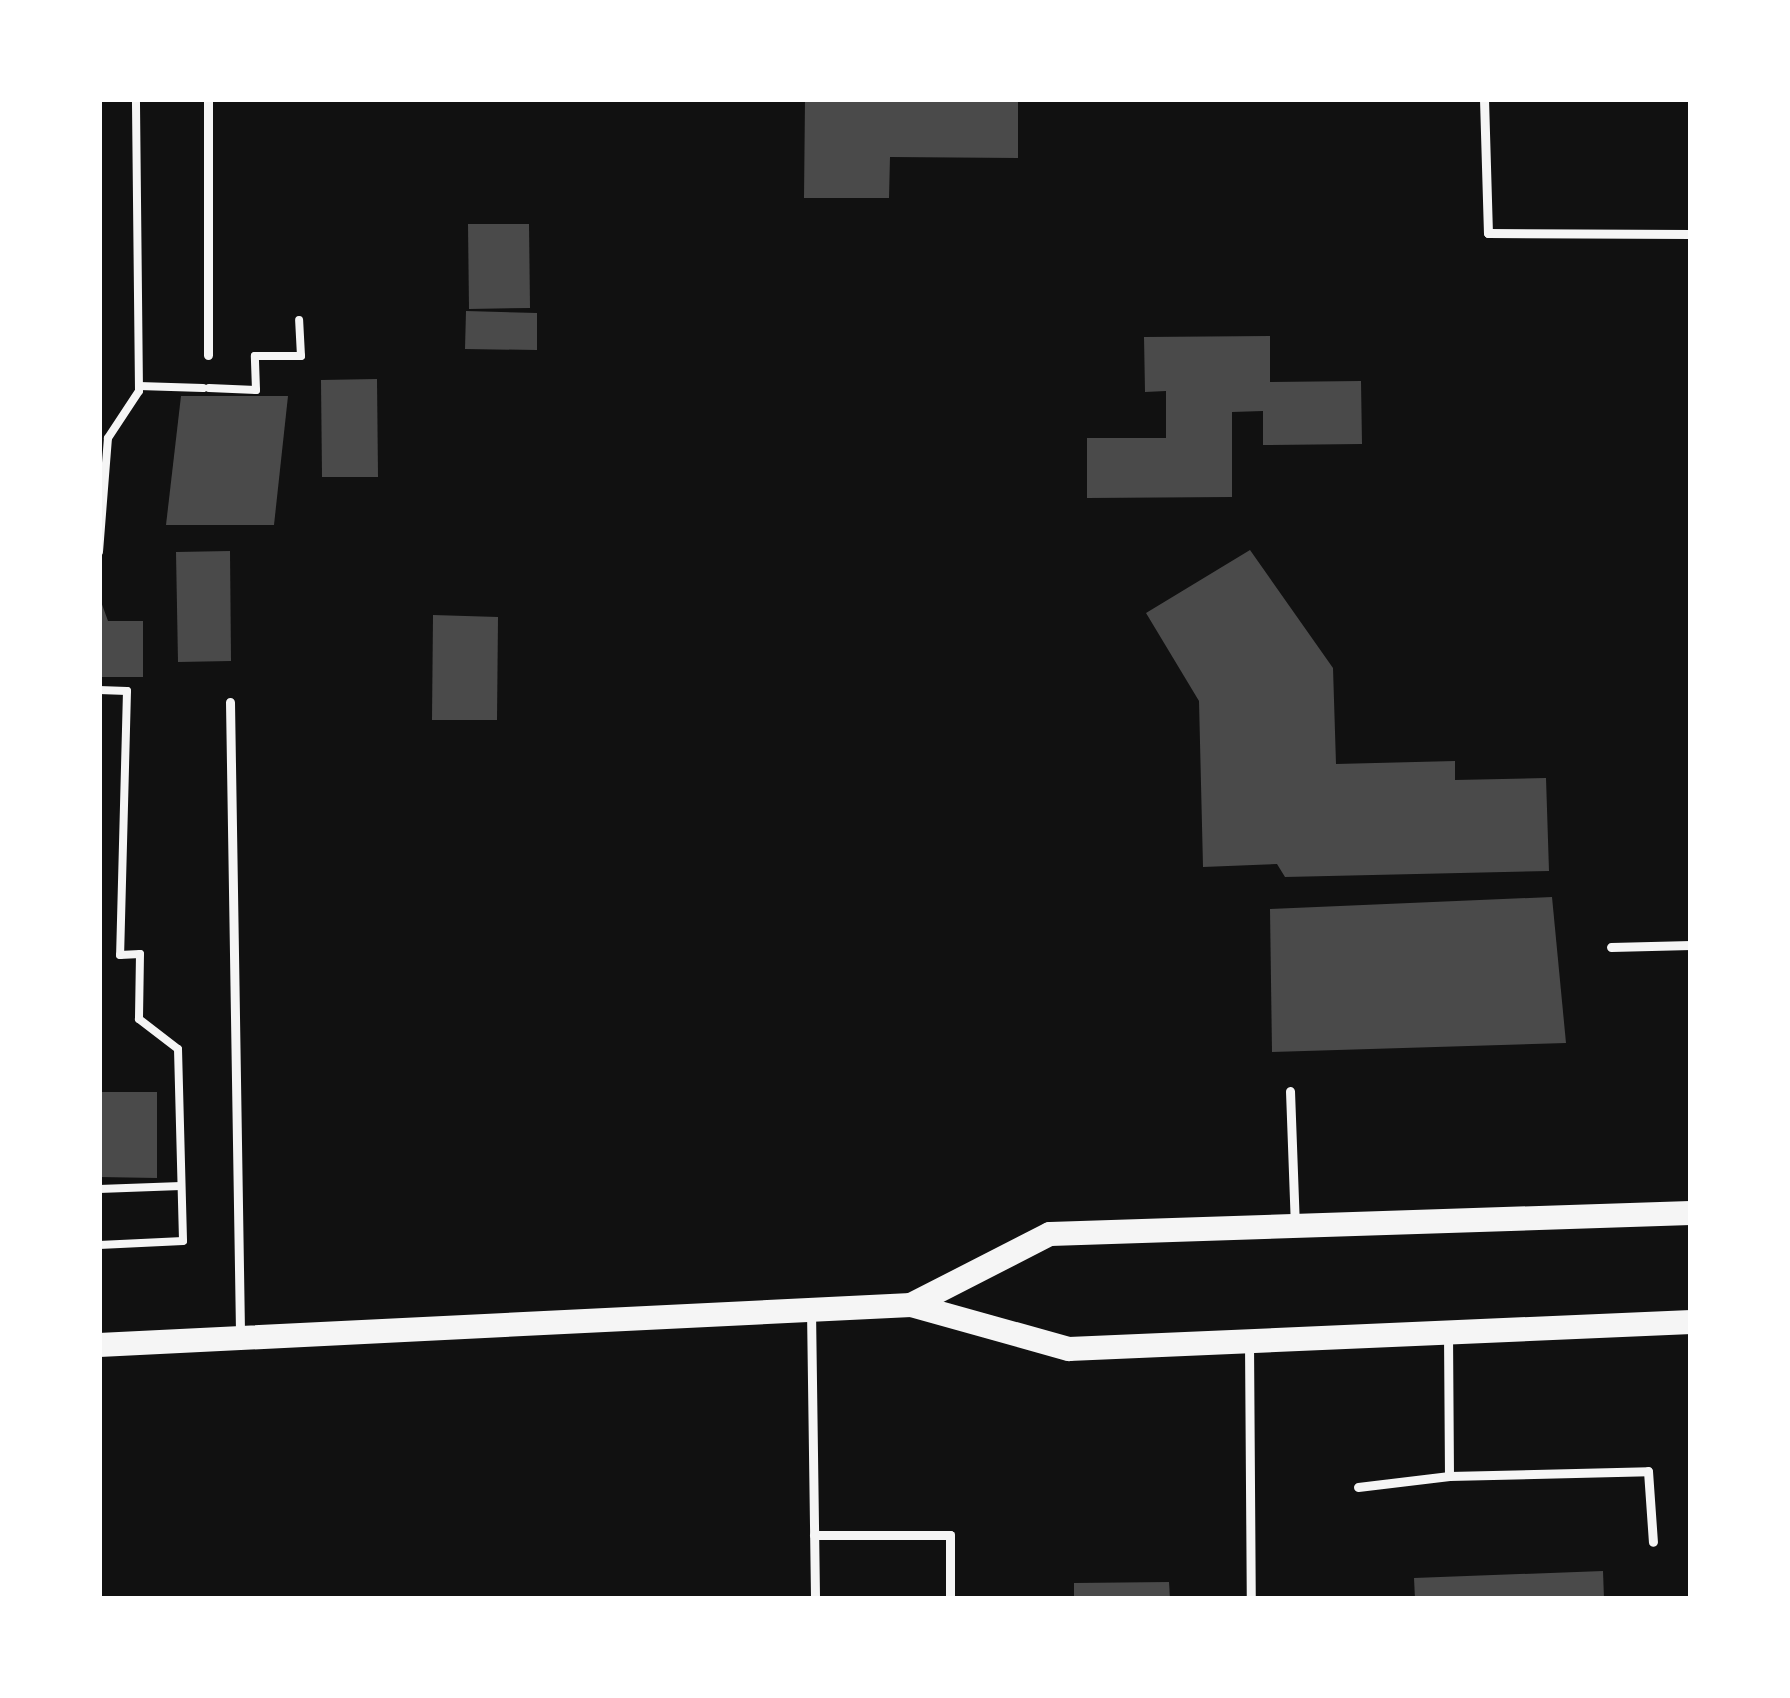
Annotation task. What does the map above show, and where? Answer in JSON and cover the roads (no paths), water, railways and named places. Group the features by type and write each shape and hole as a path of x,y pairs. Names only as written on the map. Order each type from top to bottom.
{"main road":[{"path":"911,1305 1050,1234 1691,1213"},
{"path":"99,1345 911,1305 1070,1349 1691,1322"}],"lane":[{"path":"208,99 208,355"},
{"path":"1484,99 1489,232 1691,235"},
{"path":"230,703 240,1338"},
{"path":"1611,947 1691,945"},
{"path":"1290,1091 1295,1226"},
{"path":"811,1310 815,1599"},
{"path":"1448,1333 1449,1476"},
{"path":"1249,1342 1251,1599"},
{"path":"1358,1487 1449,1476 1648,1471 1653,1542"},
{"path":"814,1535 950,1535 950,1599"}]}
